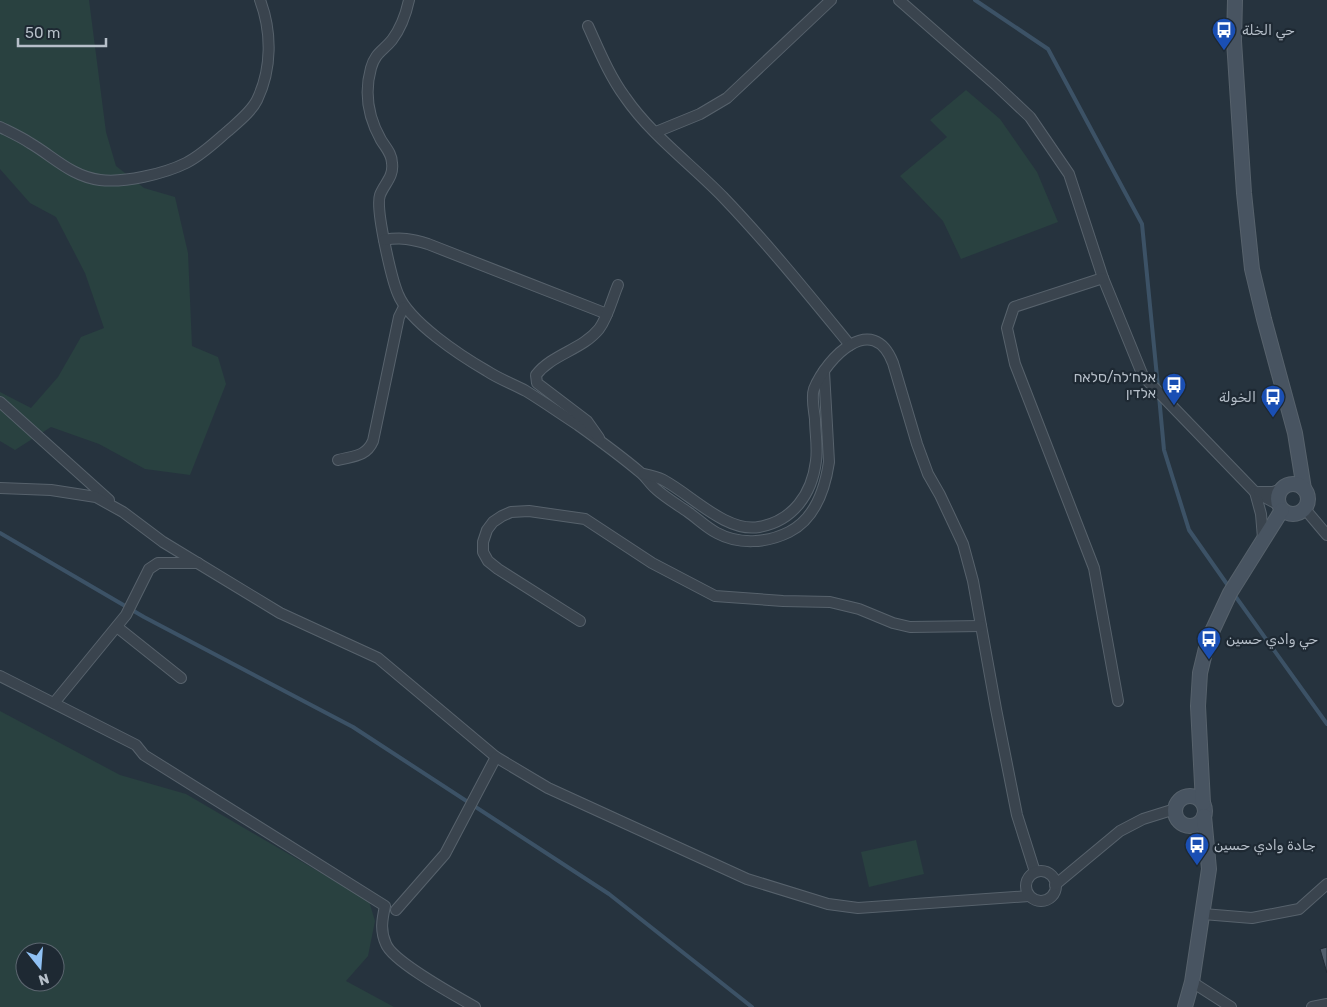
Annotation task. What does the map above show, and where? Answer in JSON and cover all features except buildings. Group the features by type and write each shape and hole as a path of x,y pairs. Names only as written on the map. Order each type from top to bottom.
{"street":[{"path":"0,127 32,144 60,165 78,174 101,180 120,180 142,176 186,163 206,150 240,120 256,101 263,83 270,53 268,32 260,0"},
{"path":"409,0 400,28 390,42 378,53 371,67 368,100 370,115 390,153 393,164 392,173 379,196 379,211 384,240 392,278 404,307 414,319 486,371 526,391 603,445 642,474 655,489 718,533 737,540 761,541 778,537 794,529 806,519 817,505 827,477 829,446 824,371"},
{"path":"656,132 700,114 727,98 831,0"},
{"path":"899,0 1030,117 1069,174 1103,278 1143,376 1255,492 1283,510 1298,514 1305,509 1308,496 1304,489 1295,433 1252,269 1244,193 1234,41 1235,0"},
{"path":"588,26 606,66 625,97 656,132 724,198 850,344"},
{"path":"384,240 397,237 410,238 606,314"},
{"path":"1103,278 1014,307 1007,328 1015,364 1094,568 1118,701"},
{"path":"603,445 587,421 537,383 536,375 551,360 588,339 600,328 618,285"},
{"path":"338,460 370,450 399,317 404,307"},
{"path":"642,474 664,480 712,514 729,522 747,528 758,528 775,522 791,514 802,501 811,484 816,460 814,391 824,371 850,344 866,340 877,341 890,354 916,444 928,474 963,544 973,582 1017,815 1035,872"},
{"path":"0,402 123,512 163,542 280,613 378,658 496,757 548,788 746,879 828,904 858,908 1029,896 1037,900 1046,900 1054,893 1055,885 1050,874 1040,871 1035,872 1028,878 1026,882 1029,896"},
{"path":"1283,510 1278,497 1298,457"},
{"path":"1255,492 1273,492 1296,484 1304,489"},
{"path":"0,488 51,490 96,497 123,512"},
{"path":"1255,492 1261,514 1263,538"},
{"path":"1305,509 1327,535"},
{"path":"1185,1007 1192,982 1209,869 1200,777 1198,706 1200,673 1208,640 1230,593 1263,538 1283,510"},
{"path":"580,620 488,561 482,542 493,522 511,512 529,511 584,519 652,563 716,596 830,602 859,609 893,623 910,627 981,626"},
{"path":"54,703 126,615 148,569 158,563 199,564"},
{"path":"117,627 181,678"},
{"path":"0,676 136,745 144,755 385,906 381,927 386,946 411,968 475,1007"},
{"path":"396,910 445,854 496,757"},
{"path":"1200,777 1187,796 1179,800 1175,813 1178,821 1194,834 1208,856"},
{"path":"1186,826 1195,825 1202,820 1203,809 1196,797 1187,796"},
{"path":"1055,885 1120,831 1143,819 1175,809"},
{"path":"1203,914 1252,918 1298,909 1327,884"},
{"path":"1192,982 1231,1007"},
{"path":"1312,1007 1327,1004"}],"green space":[{"path":"0,0 89,0 106,132 116,166 144,188 175,197 188,253 192,346 218,357 226,384 190,475 145,469 99,444 51,427 15,450 0,441 0,392 31,408 58,377 81,337 104,328 85,273 56,217 30,203 0,169"},
{"path":"966,90 1000,119 1037,172 1058,222 961,259 943,221 900,176 947,137 930,120"},
{"path":"0,711 120,775 186,794 369,901 375,921 368,956 346,981 394,1007 0,1007"},
{"path":"916,840 924,874 869,887 861,852"}],"waterway":[{"path":"975,0 1048,49 1142,224 1158,387"},
{"path":"1159,396 1164,450 1189,530 1229,587"},
{"path":"0,533 144,617 353,727 609,894 752,1007"},
{"path":"1233,593 1327,724"}],"place":[{"name":"حي الخلة","path":"1224,51"},
{"name":"אלח׳לה/סלאח אלדין","path":"1174,406"},
{"name":"الخولة","path":"1273,418"},
{"name":"حي وادي حسين","path":"1209,660"},
{"name":"جادة وادي حسين","path":"1197,866"}]}
